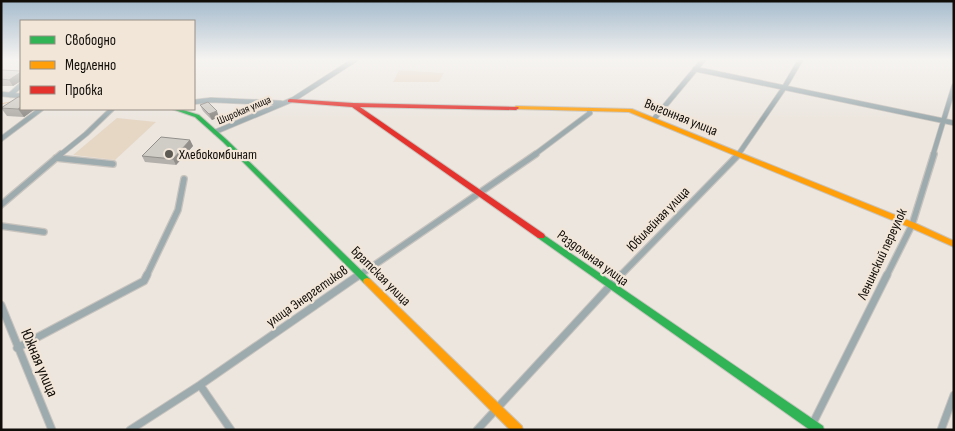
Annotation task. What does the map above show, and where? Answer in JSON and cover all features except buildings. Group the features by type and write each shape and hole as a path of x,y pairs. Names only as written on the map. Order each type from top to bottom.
{"street":[{"name":"Широкая улица","path":"215,132 287,102 324,79"},
{"path":"654,119 687,79"},
{"path":"740,79 954,123"},
{"name":"Юбилейная улица","path":"477,430 610,286 739,154 789,79"},
{"path":"10,95 20,86"},
{"name":"Ленинский переулок","path":"815,428 912,225 954,86"},
{"path":"1,94 20,96"},
{"name":"Выгонная улица","path":"195,102 211,100 354,106 630,110 912,225 954,244"},
{"name":"Раздольная улица","path":"354,106 815,428"},
{"path":"1,139 41,110"},
{"path":"1,205 32,176 86,134 111,110"},
{"path":"178,110 197,116 215,132"},
{"name":"улица Энергетиков","path":"130,430 200,385 479,192 583,119 590,113 589,110"},
{"name":"Братская улица","path":"215,132 518,430"},
{"path":"56,158 113,164"},
{"path":"17,348 144,281 178,210 184,180"},
{"path":"1,226 44,232"},
{"name":"Южная улица","path":"1,305 52,430"},
{"path":"200,385 232,430"},
{"path":"940,430 954,395"}],"shaded area":[{"path":"394,79 441,79 439,82 393,82"},
{"path":"117,118 156,122 115,160 73,155"}],"waterway":[{"path":"1,104 10,102"}],"traffic: fast":[{"path":"178,110 197,116 225,141 367,281"},
{"path":"541,236 819,430"}],"traffic: slow":[{"path":"516,108 630,110 912,225 954,244"},
{"path":"367,281 518,430"}],"traffic: jam":[{"path":"290,101 353,105 516,108"},
{"path":"353,105 541,236"}],"place":[{"name":"Хлебокомбинат","path":"169,154"}]}
